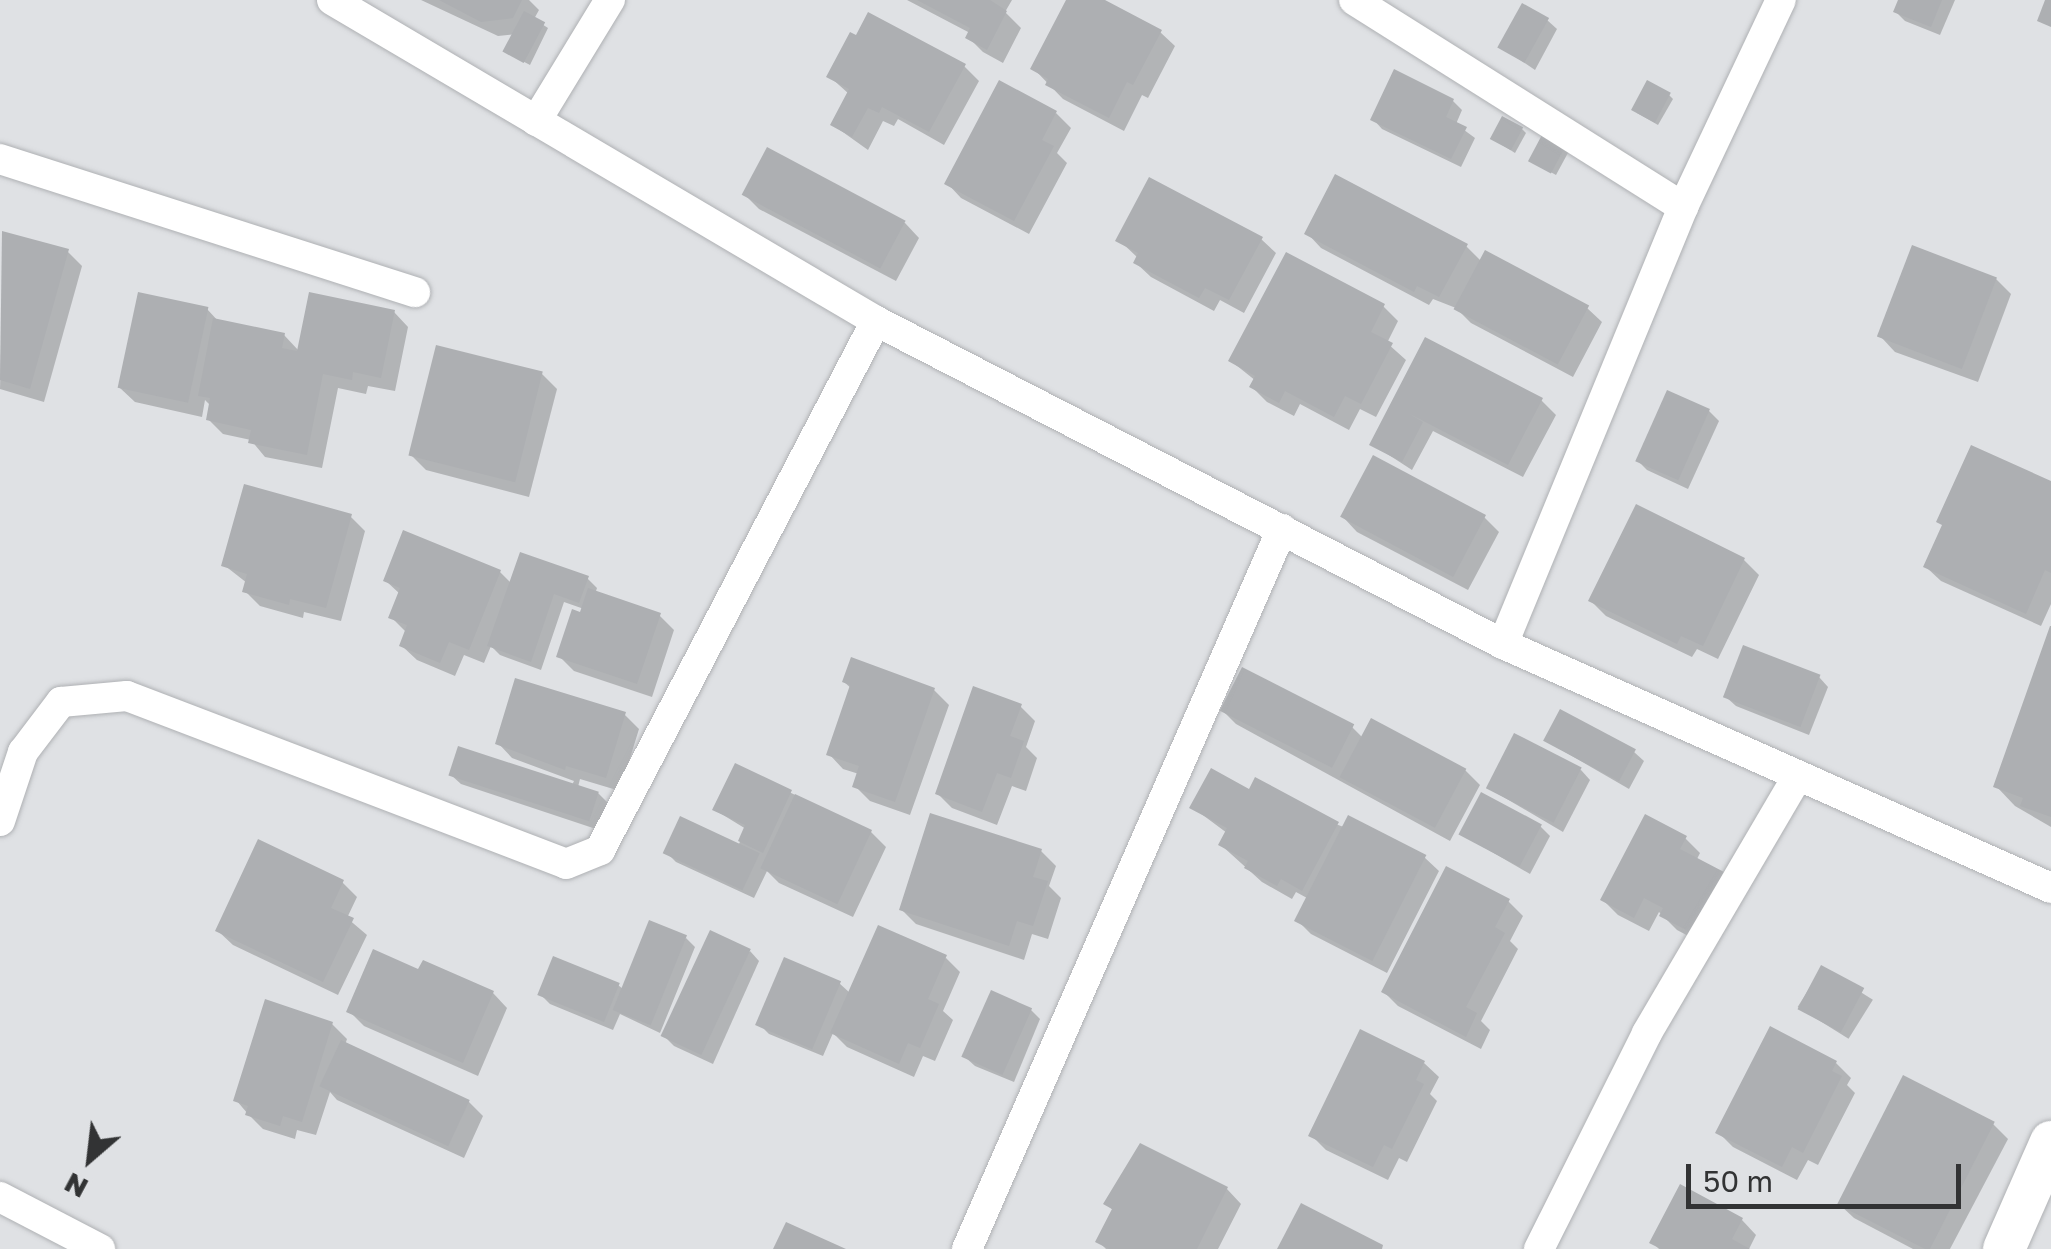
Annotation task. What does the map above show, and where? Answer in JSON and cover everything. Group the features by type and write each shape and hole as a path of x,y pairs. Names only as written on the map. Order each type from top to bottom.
{"main road":[{"path":"2004,1249 2051,1142"}],"street":[{"path":"332,0 876,320 1503,644 2051,888"},
{"path":"536,121 610,0"},
{"path":"1354,0 1684,207"},
{"path":"1503,644 1684,207 1781,0"},
{"path":"0,158 415,292"},
{"path":"0,821 23,752 60,702 127,696 566,864 600,850 876,320"},
{"path":"967,1249 1282,529"},
{"path":"1540,1249 1647,1033 1797,777"},
{"path":"0,1197 100,1249"}],"building":[{"path":"439,0 522,0 513,18 481,22"},
{"path":"917,0 990,0 1007,11 987,50 965,38 970,28"},
{"path":"1066,0 1105,0 1162,30 1133,85 1127,82 1109,118 1045,85 1048,79 1030,69"},
{"path":"1898,0 1942,0 1931,27 1893,12"},
{"path":"2045,0 2051,0 2051,27 2037,21"},
{"path":"1522,3 1549,18 1524,63 1497,48"},
{"path":"524,11 545,22 524,63 502,52"},
{"path":"868,12 966,64 929,132 882,107 879,113 868,108 852,137 830,125 849,89 826,77 850,32 856,35"},
{"path":"1394,69 1454,99 1446,117 1467,127 1451,159 1370,120"},
{"path":"999,80 1057,111 1042,140 1054,146 1014,221 944,184"},
{"path":"1647,80 1671,93 1655,123 1631,110"},
{"path":"1502,116 1523,127 1511,150 1490,139"},
{"path":"1543,133 1566,145 1551,173 1528,161"},
{"path":"767,147 906,221 880,268 742,195"},
{"path":"1335,174 1468,244 1439,297 1417,286 1414,292 1304,234"},
{"path":"1149,177 1263,237 1229,300 1205,288 1199,298 1133,263 1138,253 1115,241"},
{"path":"2,231 69,249 30,389 0,380"},
{"path":"1912,245 1997,278 1962,369 1877,336"},
{"path":"1485,250 1589,305 1558,365 1454,309"},
{"path":"1286,252 1385,304 1371,332 1393,343 1361,404 1345,396 1334,417 1285,391 1279,403 1249,387 1255,376 1228,361"},
{"path":"138,292 208,307 188,403 118,388"},
{"path":"309,292 395,310 381,378 353,372 352,380 323,374 307,455 248,443 251,430 206,420 210,398 198,396 213,318 285,333 282,348 297,351"},
{"path":"1425,337 1543,398 1508,465 1408,413 1423,422 1402,462 1369,445"},
{"path":"436,345 543,372 515,482 408,456"},
{"path":"1667,390 1710,409 1678,480 1635,461"},
{"path":"1971,445 2051,481 2051,573 2045,570 2026,614 1923,567 1942,525 1936,522"},
{"path":"1373,455 1486,515 1453,577 1340,517"},
{"path":"244,484 352,514 326,608 290,599 289,605 242,592 247,574 221,566"},
{"path":"1636,504 1745,558 1703,646 1681,636 1677,644 1588,601"},
{"path":"403,530 501,570 469,650 449,642 440,663 399,646 407,625 388,618 400,588 383,581"},
{"path":"520,552 589,576 579,603 554,594 531,662 487,646"},
{"path":"588,588 661,613 637,684 556,657 572,609 580,612"},
{"path":"2050,626 2051,817 2020,806 2023,798 1993,787"},
{"path":"1743,645 1820,675 1800,727 1723,697"},
{"path":"851,657 935,688 895,802 852,787 859,766 826,755 850,685 842,682"},
{"path":"1242,667 1354,724 1332,768 1220,711"},
{"path":"515,678 626,712 606,778 566,766 565,770 495,744"},
{"path":"973,686 1022,704 1010,736 1024,741 1011,778 997,773 982,812 935,794"},
{"path":"1560,709 1636,749 1619,781 1543,741"},
{"path":"1371,718 1466,769 1435,828 1340,777"},
{"path":"1514,733 1582,768 1554,823 1486,788"},
{"path":"458,746 599,792 589,821 448,775"},
{"path":"735,763 792,790 763,853 738,841 745,825 712,810"},
{"path":"1211,768 1249,789 1255,777 1339,822 1302,891 1281,879 1277,886 1244,868 1248,861 1218,845 1227,828 1189,808"},
{"path":"1481,792 1542,824 1519,867 1458,834"},
{"path":"795,794 872,830 837,904 760,868"},
{"path":"930,813 1042,849 1033,877 1048,881 1033,926 1017,921 1009,946 899,910"},
{"path":"1645,814 1687,836 1680,849 1724,872 1692,933 1659,916 1663,908 1644,898 1634,918 1600,900"},
{"path":"1348,815 1426,855 1372,961 1294,921"},
{"path":"680,816 760,853 742,890 663,853"},
{"path":"258,839 344,880 331,908 354,918 323,982 215,931"},
{"path":"1446,866 1510,899 1495,927 1505,933 1466,1007 1477,1013 1466,1037 1381,992"},
{"path":"649,920 687,935 651,1025 613,1010"},
{"path":"878,925 947,955 928,999 939,1004 920,1048 908,1043 899,1064 830,1033"},
{"path":"710,930 751,949 701,1055 661,1036"},
{"path":"373,949 418,969 423,960 494,991 463,1063 346,1012"},
{"path":"553,956 620,983 604,1022 537,995"},
{"path":"784,957 841,981 812,1049 755,1025"},
{"path":"1821,965 1864,988 1841,1032 1798,1009"},
{"path":"991,990 1032,1008 1002,1075 961,1057"},
{"path":"265,999 333,1022 302,1122 283,1116 280,1126 245,1115 248,1106 233,1101"},
{"path":"1770,1026 1837,1061 1832,1071 1842,1076 1803,1153 1792,1147 1782,1167 1715,1133"},
{"path":"1360,1029 1425,1061 1416,1080 1424,1084 1392,1149 1384,1145 1373,1167 1308,1136"},
{"path":"341,1040 470,1100 448,1146 319,1086"},
{"path":"1903,1075 1995,1122 1930,1249 1837,1204"},
{"path":"1140,1143 1228,1187 1197,1249 1109,1249 1095,1242 1112,1209 1103,1204"},
{"path":"1680,1184 1743,1218 1732,1239 1750,1249 1661,1249 1649,1243"},
{"path":"1301,1203 1383,1245 1382,1249 1277,1249"},
{"path":"786,1222 846,1249 773,1249"}]}
